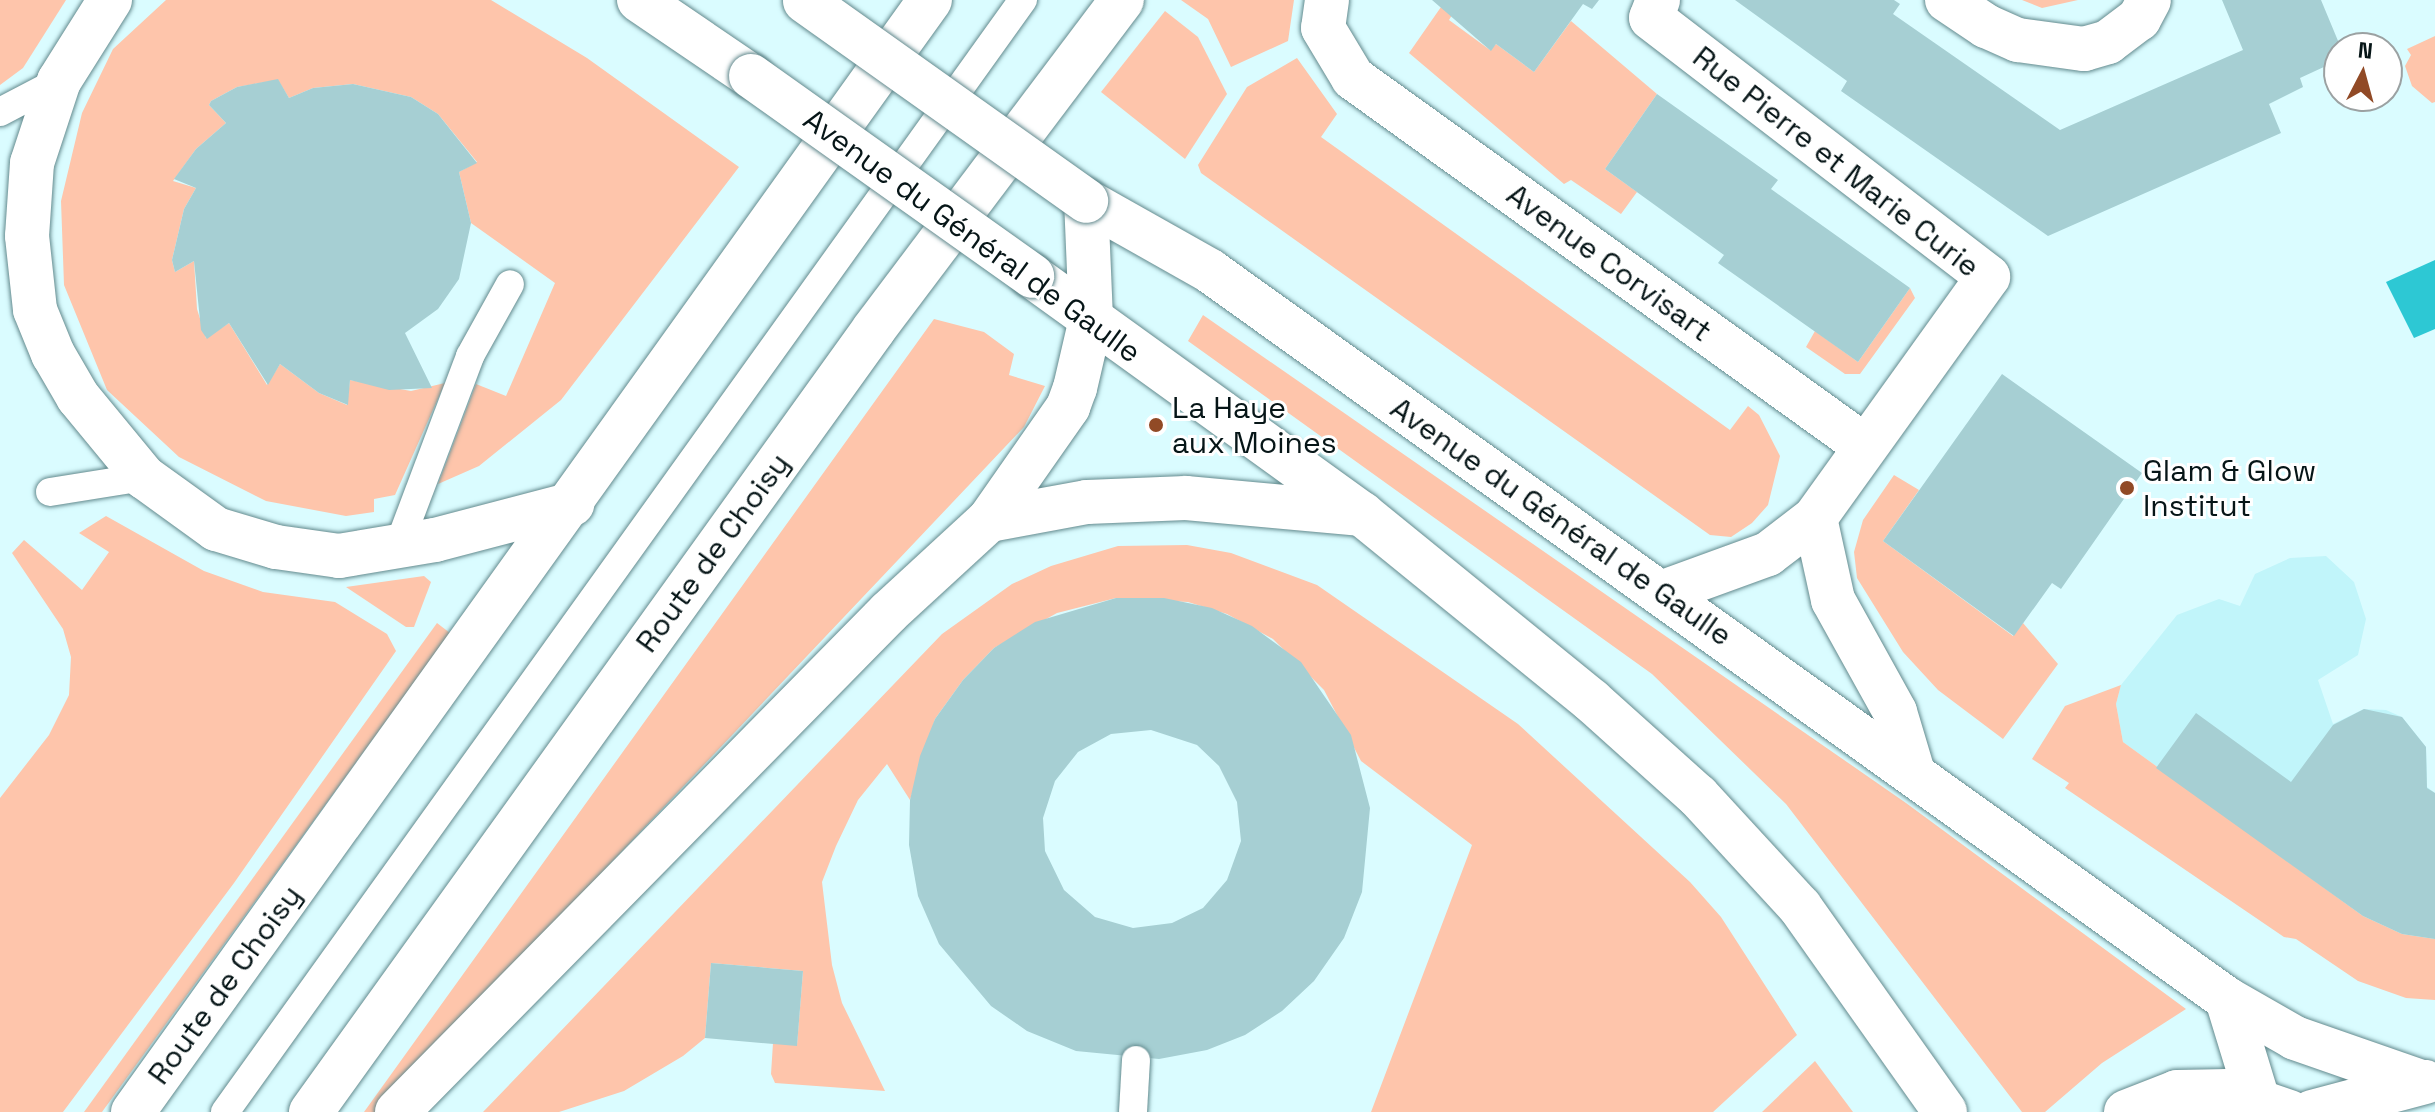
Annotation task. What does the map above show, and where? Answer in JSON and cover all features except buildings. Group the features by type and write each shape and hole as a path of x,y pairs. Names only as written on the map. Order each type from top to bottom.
{"main road":[{"path":"110,0 59,81 32,163 27,236 35,310 78,397 144,477 216,529 276,547 339,556 398,547 572,504"},
{"name":"Avenue du Général de Gaulle","path":"639,0 751,76 1362,514 1592,701 1698,796 1800,907 1945,1112"},
{"name":"Avenue du Général de Gaulle","path":"804,0 1086,201 1210,271 1912,769 2227,999 2295,1038 2428,1083"},
{"name":"Route de Choisy","path":"133,1112 572,504 930,0"},
{"name":"Route de Choisy","path":"311,1112 874,329 1122,0"},
{"name":"Avenue Corvisart","path":"1327,0 1323,28 1353,78 1865,446"},
{"name":"Rue Pierre et Marie Curie","path":"1658,0 1651,18 1988,277 1865,446"},
{"path":"1947,0 1986,26 2018,40 2069,49 2108,42 2139,19 2149,0"},
{"path":"397,1112 889,612 989,520 1068,407 1091,319 1086,201"},
{"path":"1661,593 1768,554 1815,518 1865,446"},
{"path":"989,520 1087,502 1186,498 1362,514"},
{"path":"1815,518 1833,600 1895,712 1912,769"},
{"path":"2227,999 2273,1104"},
{"path":"2312,1112 2428,1083"},
{"path":"2126,1112 2177,1092 2228,1091 2273,1104"}],"lane":[{"path":"225,1112 1023,0"},
{"path":"0,112 59,81"},
{"path":"398,547 470,356 510,284"},
{"path":"50,492 144,477"},
{"path":"1133,1112 1136,1060"}],"shaded area":[{"path":"0,0 66,0 23,68 0,85"},
{"path":"166,0 491,0 587,58 739,167 561,400 479,466 438,484 476,384 506,396 555,283 471,223 459,172 477,162 438,114 411,97 353,84 313,88 289,98 278,80 237,87 211,101 209,105 226,123 196,149 173,181 196,188 184,209 172,260 175,272 194,261 197,309 206,338 229,323 267,385 280,364 319,393 347,405 350,380 411,391 445,383 395,495 374,499 374,512 346,516 266,501 179,457 107,390 64,285 61,201 82,113 113,49"},
{"path":"1181,0 1294,0 1288,41 1231,67 1208,19"},
{"path":"2022,0 2078,0 2042,8"},
{"path":"1441,7 1452,15 1449,20 1490,50 1496,44 1534,72 1571,21 1657,94 1605,169 1637,192 1621,214 1571,180 1564,184 1409,53"},
{"path":"1165,11 1198,37 1227,94 1185,159 1101,92"},
{"path":"2435,36 2435,102 2432,103 2412,86 2405,66 2411,55 2407,49"},
{"path":"1297,58 1337,114 1321,137 1730,430 1748,406 1759,415 1780,456 1768,505 1752,523 1731,537 1710,535 1201,173 1198,165 1247,87"},
{"path":"1910,288 1915,298 1860,374 1845,374 1806,347 1815,331 1858,362"},
{"path":"1203,315 1906,803 2186,1009 2102,1063 2045,1112 2022,1112 1786,804 1652,674 1188,341"},
{"path":"934,319 984,332 1014,354 1009,375 1045,386 1024,427 375,1112 364,1112"},
{"path":"1894,475 1919,490 1883,541 2013,636 2023,623 2058,664 2003,739 1938,690 1903,652 1857,578 1854,552 1863,520"},
{"path":"106,516 204,571 263,592 335,602 387,634 396,651 234,883 63,1112 0,1112 0,798 49,735 69,695 71,657 63,629 12,553 24,540 82,590 109,552 79,533"},
{"path":"1187,545 1231,553 1317,585 1518,724 1690,882 1721,917 1797,1035 1713,1112 1371,1112 1472,845 1361,761 1324,690 1273,639 1227,614 1188,602 1116,598 1057,613 994,648 963,680 935,719 910,800 887,764 858,800 836,846 822,882 832,965 842,1003 885,1091 775,1083 771,1074 773,1043 797,1045 803,971 711,963 705,1038 683,1056 624,1091 559,1112 483,1112 942,634 1012,584 1051,566 1118,546"},
{"path":"2326,556 2354,582 2366,619 2358,655 2318,680 2333,724 2364,709 2386,710 2402,717 2426,747 2427,787 2435,793 2435,939 2402,934 2363,916 2123,742 2116,704 2121,685 2177,615 2219,599 2240,606 2255,574 2290,558"},
{"path":"424,576 431,582 414,627 406,627 346,587"},
{"path":"437,623 450,633 102,1112 84,1112"},
{"path":"2121,685 2116,704 2123,742 2363,916 2402,934 2435,939 2435,1000 2406,998 2358,981 2296,939 2284,937 2065,788 2069,783 2032,759 2065,706"},
{"path":"1815,1061 1853,1112 1762,1112"}],"water":[{"path":"2435,260 2435,329 2414,338 2386,282"}],"place":[{"name":"La Haye aux Moines","path":"1156,425"},
{"name":"Glam & Glow Institut","path":"2127,488"}]}
